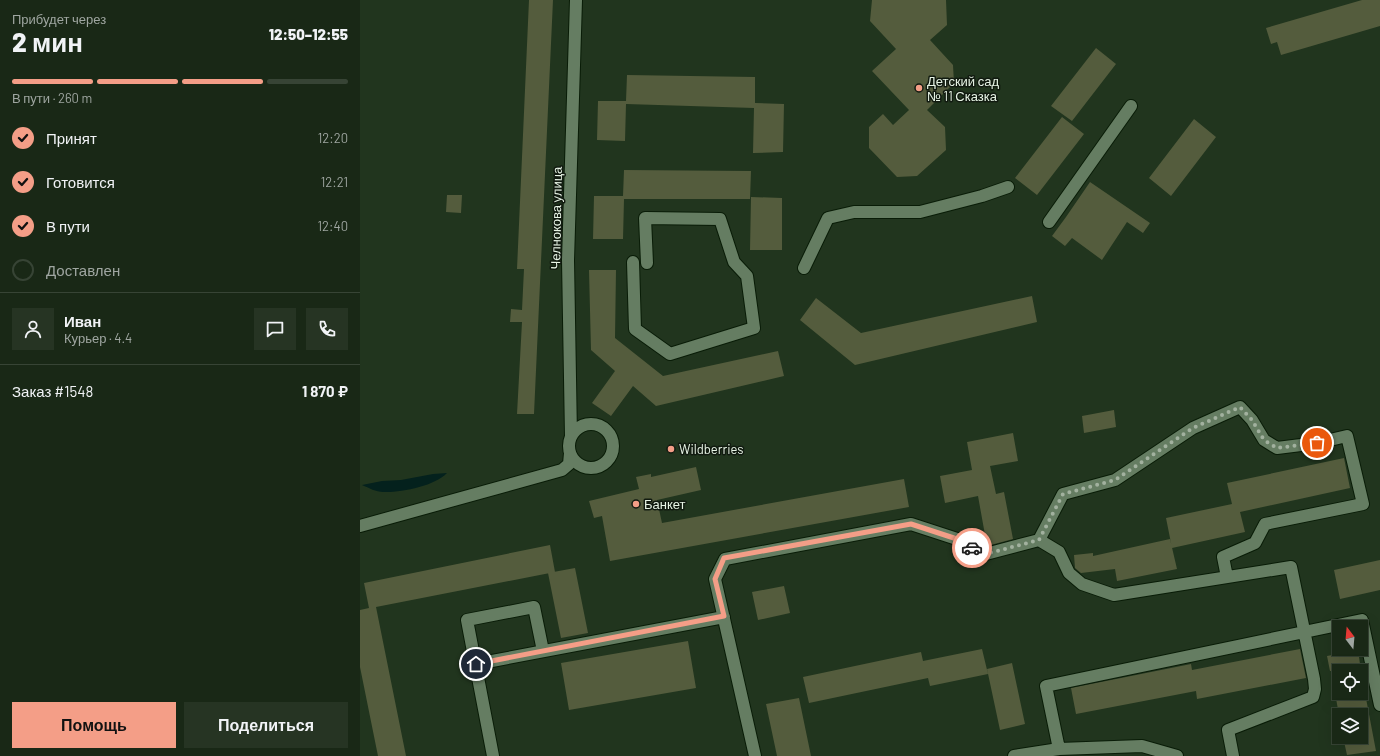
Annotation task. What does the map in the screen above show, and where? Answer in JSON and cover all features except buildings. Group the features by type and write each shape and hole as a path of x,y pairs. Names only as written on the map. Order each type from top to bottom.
{"street":[{"name":"Челнокова улица","path":"571,437 568,268 576,0"},
{"path":"1049,222 1131,106"},
{"path":"804,268 828,218 854,212 920,212 982,196 1008,187"},
{"path":"633,262 635,329 670,354 754,328 747,276 734,262 720,219 645,218 647,263"},
{"path":"1039,540 1063,494 1115,480 1193,428 1240,407 1252,420 1264,440 1277,448 1317,443 1347,436 1363,504 1265,524 1255,543 1223,557 1227,577"},
{"path":"360,526 562,470 569,464 571,437 580,427 587,424 601,426 607,430 614,443 614,451 606,464 592,469 578,465 570,453"},
{"path":"755,756 715,579 724,558 911,524 960,540 982,555 1039,540 1059,552 1069,573 1082,584 1114,595 1291,567 1314,679 1315,689 1313,697 1228,730 1233,756"},
{"path":"493,756 467,620 534,607 543,651"},
{"path":"476,664 724,616"},
{"path":"1060,749 1046,686 1362,620 1380,705"},
{"path":"1014,756 1060,749 1142,746 1177,756"}],"water":[{"path":"447,473 442,478 434,482 408,490 380,492 362,485 382,481 401,480"}],"way so far":[{"path":"972,548 982,555 1039,540 1063,494 1115,480 1193,428 1240,407 1252,420 1264,440 1277,448 1317,443"}],"place":[{"name":"Детский сад № 11 Сказка","path":"919,88"},
{"name":"Wildberries","path":"671,449"},
{"name":"Банкет","path":"636,504"}],"route":[{"path":"476,664 724,616 715,579 724,558 911,524 960,540 972,548"}]}
